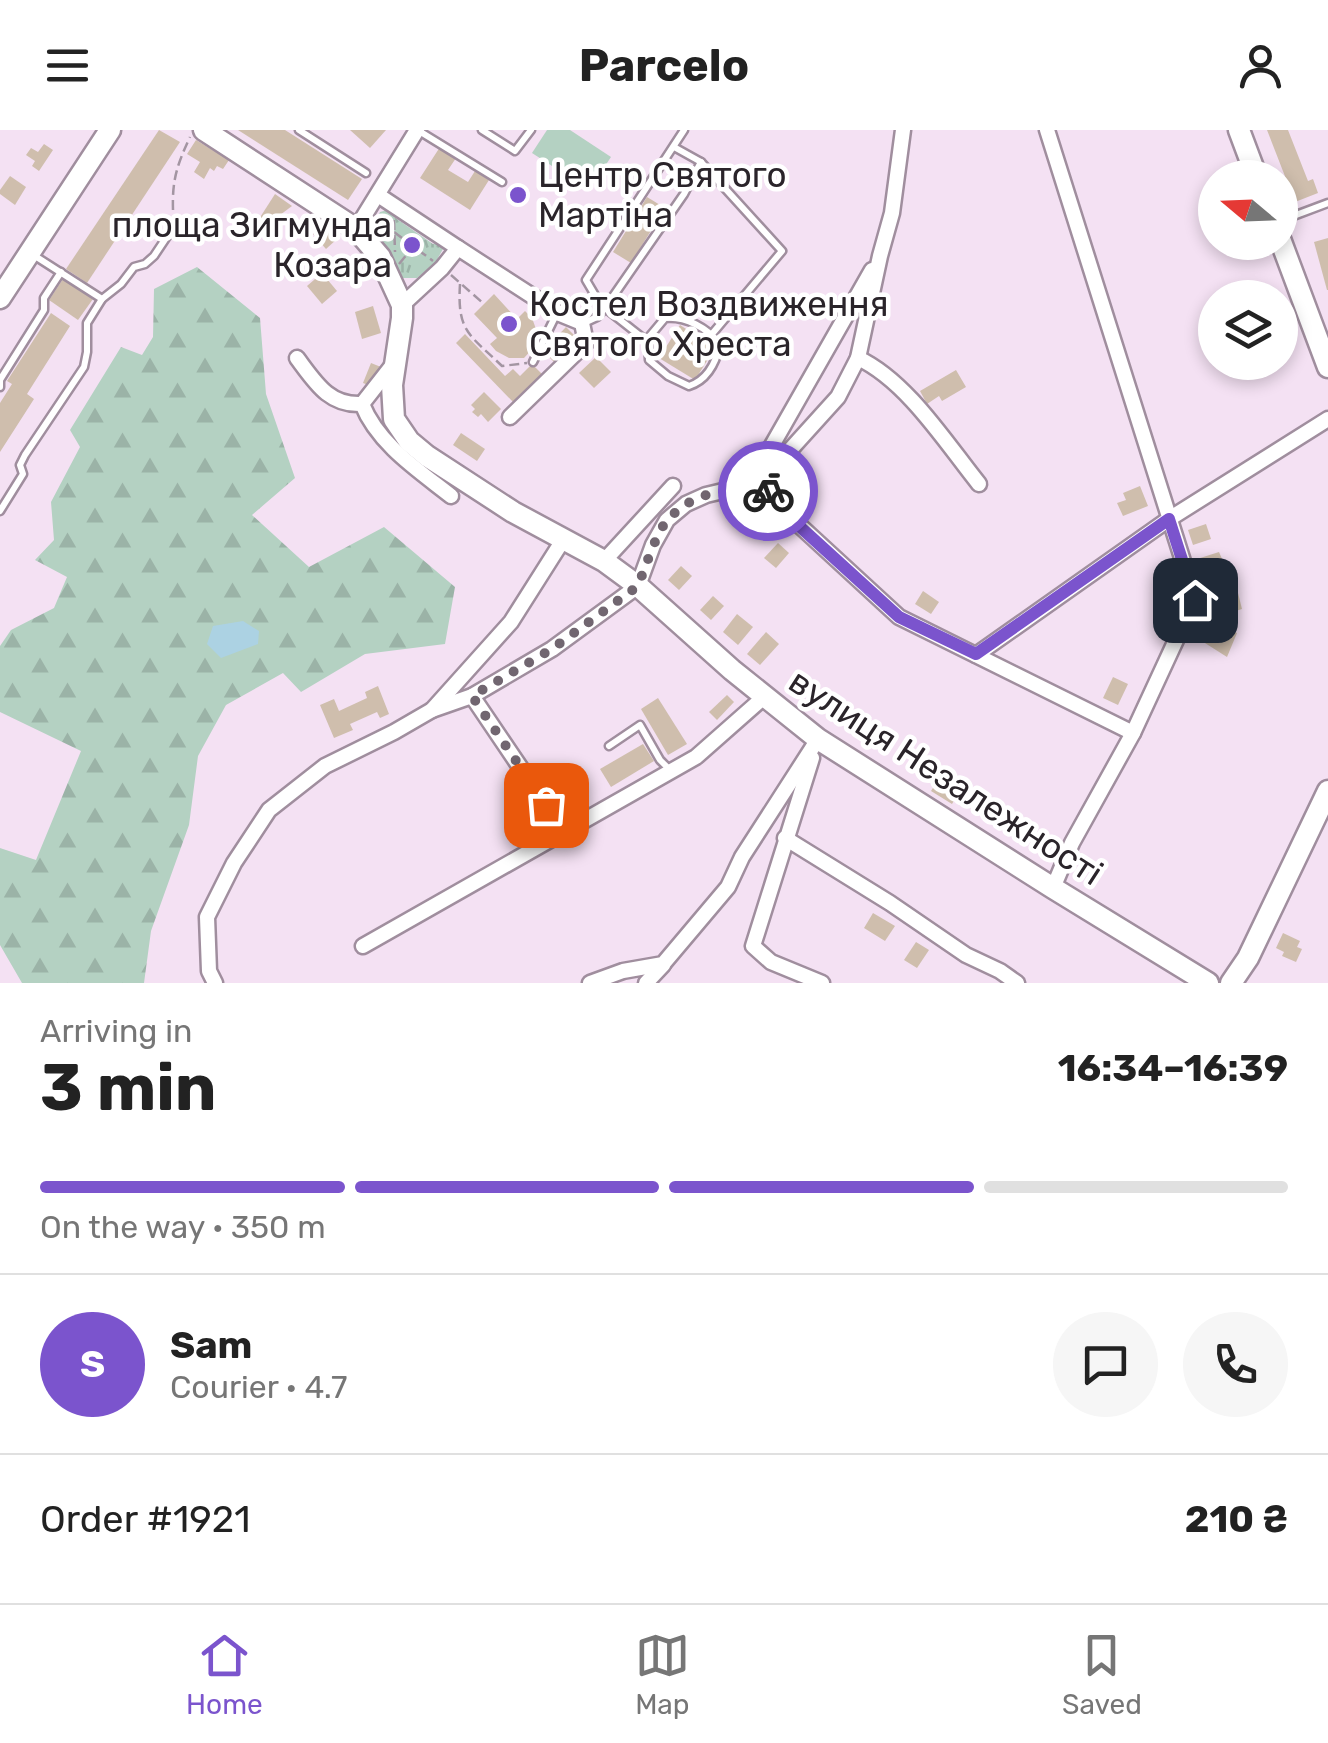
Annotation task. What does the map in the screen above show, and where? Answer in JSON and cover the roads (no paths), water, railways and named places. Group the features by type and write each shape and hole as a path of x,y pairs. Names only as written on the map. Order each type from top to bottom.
{"street":[{"path":"0,298 110,130"},
{"path":"356,229 417,130"},
{"path":"215,983 209,970 208,917 234,863 269,810 325,766 432,710 472,696 552,649 638,586 666,520 706,495 761,482 838,397 858,358 892,213 902,130"},
{"path":"1047,130 1195,600 1052,888"},
{"path":"1239,130 1250,160"},
{"path":"197,132 356,229 380,257 402,304 458,248"},
{"path":"378,194 560,314 582,323 586,344 510,417"},
{"path":"766,456 880,256"},
{"path":"1288,260 1326,358"},
{"name":"вулиця Незалежності","path":"402,304 392,404 394,418 409,441 480,492 604,561 818,738 1208,983"},
{"path":"297,358 334,400 362,404 384,439 451,496"},
{"path":"362,404 397,358"},
{"path":"858,358 877,366 918,408 979,484"},
{"path":"976,654 1169,519 1328,419"},
{"path":"761,482 798,525 899,617 1132,733"},
{"path":"604,561 673,486"},
{"path":"432,710 511,622 564,540"},
{"path":"472,696 564,832"},
{"path":"363,946 696,757 764,697"},
{"path":"818,738 753,946 771,962 822,983"},
{"path":"646,983 724,894 742,856 818,738"},
{"path":"1231,983 1248,958 1328,791"},
{"path":"785,838 966,955 1017,983"},
{"path":"590,983 623,971 663,964"}],"lane":[{"path":"299,130 366,173"},
{"path":"417,130 502,182"},
{"path":"482,130 516,150 531,130"},
{"path":"648,342 605,308 586,280 684,130"},
{"path":"674,146 701,162 782,252 712,334"},
{"path":"582,323 605,308 684,194 701,162"},
{"path":"1298,214 1328,203"},
{"path":"0,510 23,474 20,465 25,455 84,367 87,323 102,299 134,267 154,256 178,220"},
{"path":"30,252 102,299"},
{"path":"0,387 0,380 44,310 44,298 61,272"},
{"path":"533,362 560,314"},
{"path":"676,317 712,334 720,344 708,372 699,383 689,386 668,376 649,360 648,342 665,318 676,317"},
{"path":"609,746 640,725 671,771"}],"water":[{"path":"243,621 259,631 258,644 221,658 207,644 213,626"}],"place":[{"name":"Центр Святого Мартіна","path":"518,195"},
{"name":"площа Зигмунда Козара","path":"412,245"},
{"name":"Костел Воздвиження Святого Хреста","path":"509,324"}]}
